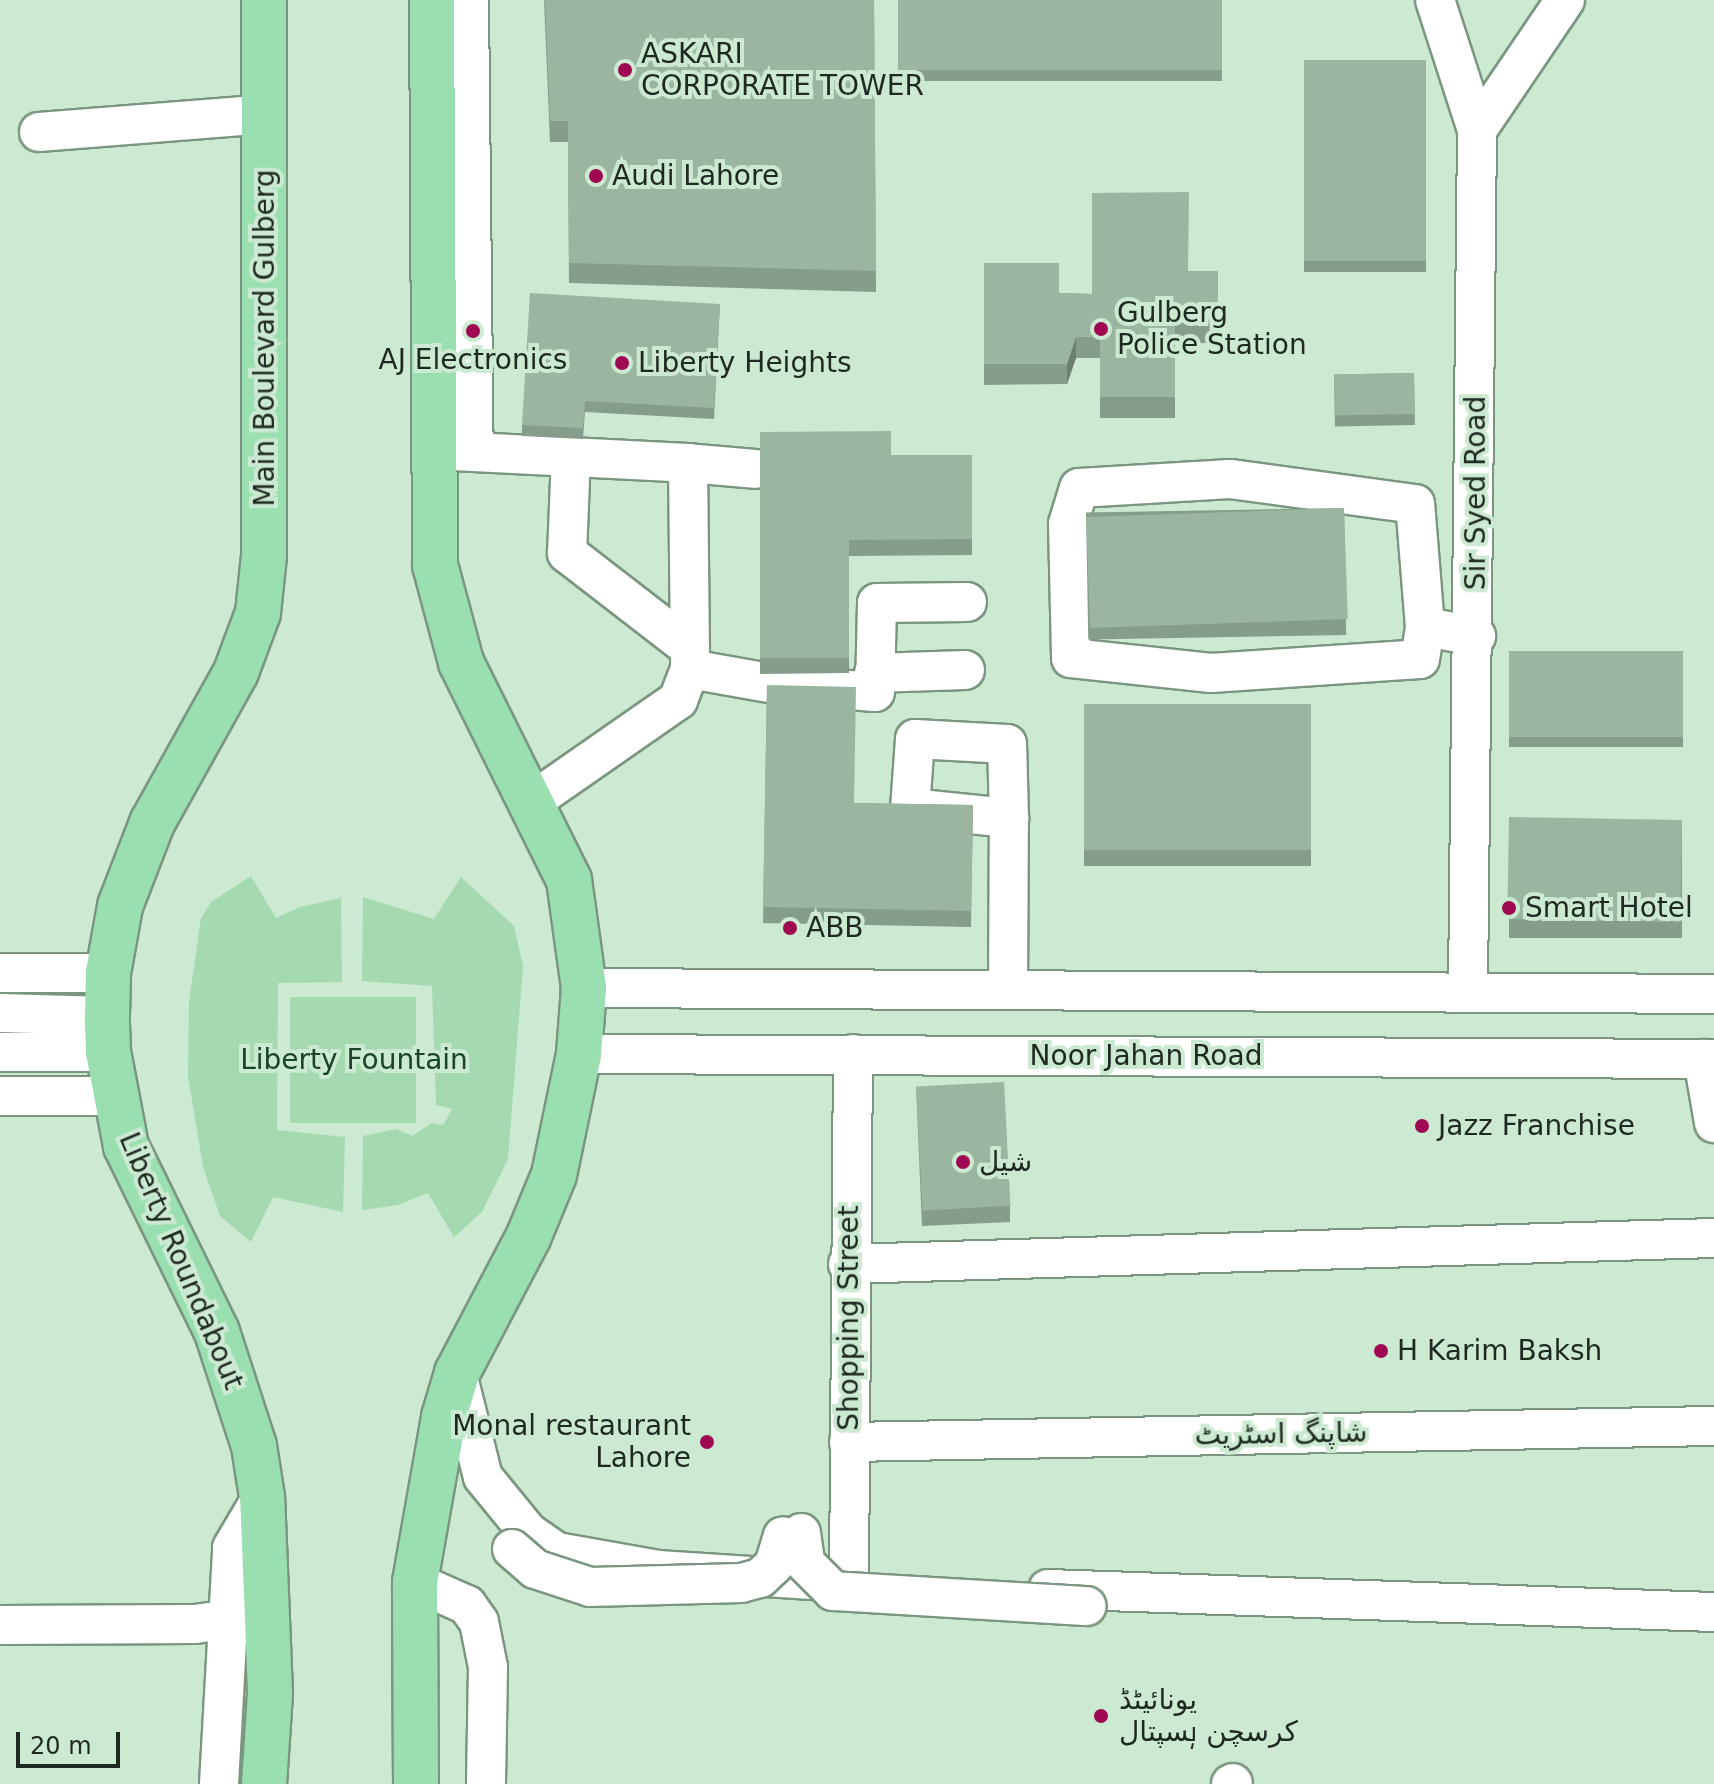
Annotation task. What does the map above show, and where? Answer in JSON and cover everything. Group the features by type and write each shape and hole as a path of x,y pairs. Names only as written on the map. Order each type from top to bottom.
{"main road":[{"path":"416,1784 415,1582 453,1385 528,1238 554,1175 579,1054 584,988 569,880 461,662 435,565 453,450 432,0"},
{"name":"Main Boulevard Gulberg","path":"236,672 258,613 264,556 266,114 258,10"},
{"name":"Liberty Roundabout","path":"236,672 152,823 120,906 108,1014 126,1146 154,1213 217,1332 254,1446 262,1497"},
{"path":"262,1497 270,1693 264,1784"}],"street":[{"path":"469,0 453,450 756,469"},
{"name":"Sir Syed Road","path":"1435,0 1477,130 1476,636 1468,993"},
{"path":"1477,130 1565,0"},
{"path":"39,132 266,114"},
{"path":"571,455 567,553 690,659 775,684 875,692 877,603 967,602"},
{"path":"530,803 678,700 690,659 688,463"},
{"path":"1230,479 1415,504 1425,627 1420,659 1211,673 1071,658 1068,524 1079,488 1230,479"},
{"path":"1425,627 1476,636"},
{"path":"874,673 965,670"},
{"path":"1008,990 1009,818"},
{"path":"0,973 108,1014"},
{"path":"584,988 1714,994"},
{"path":"0,1013 108,1014"},
{"path":"0,1052 108,1014"},
{"name":"Noor Jahan Road","path":"579,1054 1709,1059"},
{"name":"Shopping Street","path":"849,1582 848,1264 853,1054"},
{"path":"1709,1059 1714,1123"},
{"path":"0,1096 117,1096"},
{"path":"848,1264 1714,1238"},
{"path":"453,1385 483,1477 495,1526 512,1549 535,1569 590,1587 741,1583 760,1578 774,1565 792,1535 805,1563 833,1591 1087,1606 1156,1593"},
{"name":"شاپنگ اسٹریٹ","path":"849,1442 1714,1426"},
{"path":"483,1477 528,1532 557,1552 658,1570 849,1582 1714,1612"},
{"path":"219,1784 232,1548 262,1497"},
{"path":"415,1582 467,1605 479,1622 488,1667 486,1784"},
{"path":"0,1625 195,1624 230,1619"}],"green space":[{"path":"251,876 276,918 300,907 341,898 342,982 278,983 277,1130 345,1137 343,1212 273,1197 251,1242 220,1216 203,1167 188,1076 189,1002 201,918 211,902"},
{"path":"461,877 514,926 523,966 508,1159 482,1212 454,1237 428,1193 398,1205 362,1210 363,1136 396,1129 412,1136 432,1123 443,1125 452,1109 436,1105 432,986 362,981 363,897 434,919"},
{"name":"Liberty Fountain","path":"290,997 416,997 416,1123 290,1123"}],"building":[{"path":"545,0 874,0 876,271 569,263 568,121 550,121"},
{"path":"898,0 1222,0 1222,70 898,70"},
{"path":"1304,60 1426,60 1426,261 1304,261"},
{"name":"Gulberg Police Station","path":"1189,192 1188,271 1218,271 1217,323 1175,323 1175,397 1100,397 1100,337 1076,337 1067,364 984,364 984,263 1059,263 1059,293 1092,294 1092,193"},
{"name":"Liberty Heights","path":"530,293 720,304 714,408 585,401 583,428 522,425"},
{"path":"1414,373 1415,414 1335,415 1334,374"},
{"path":"891,431 891,455 972,455 972,539 849,540 849,658 760,658 760,432"},
{"path":"1344,508 1348,619 1090,628 1086,517"},
{"path":"1509,651 1683,651 1683,737 1509,737"},
{"path":"767,685 856,687 854,803 973,805 971,911 763,907"},
{"path":"1084,704 1311,704 1311,850 1084,850"},
{"name":"Smart Hotel","path":"1509,817 1682,820 1680,922 1507,919"},
{"name":"شیل","path":"1004,1082 1010,1206 923,1210 916,1087"}],"place":[{"name":"ASKARI CORPORATE TOWER","path":"625,70"},
{"name":"Audi Lahore","path":"596,176"},
{"name":"Gulberg Police Station","path":"1101,329"},
{"name":"AJ Electronics","path":"473,331"},
{"name":"Liberty Heights","path":"622,363"},
{"name":"Smart Hotel","path":"1509,908"},
{"name":"ABB","path":"790,928"},
{"name":"Jazz Franchise","path":"1422,1126"},
{"name":"شیل","path":"963,1162"},
{"name":"H Karim Baksh","path":"1381,1351"},
{"name":"Monal restaurant Lahore","path":"707,1442"},
{"name":"یونائیٹڈ کرسچن ہسپتال","path":"1101,1716"}]}
